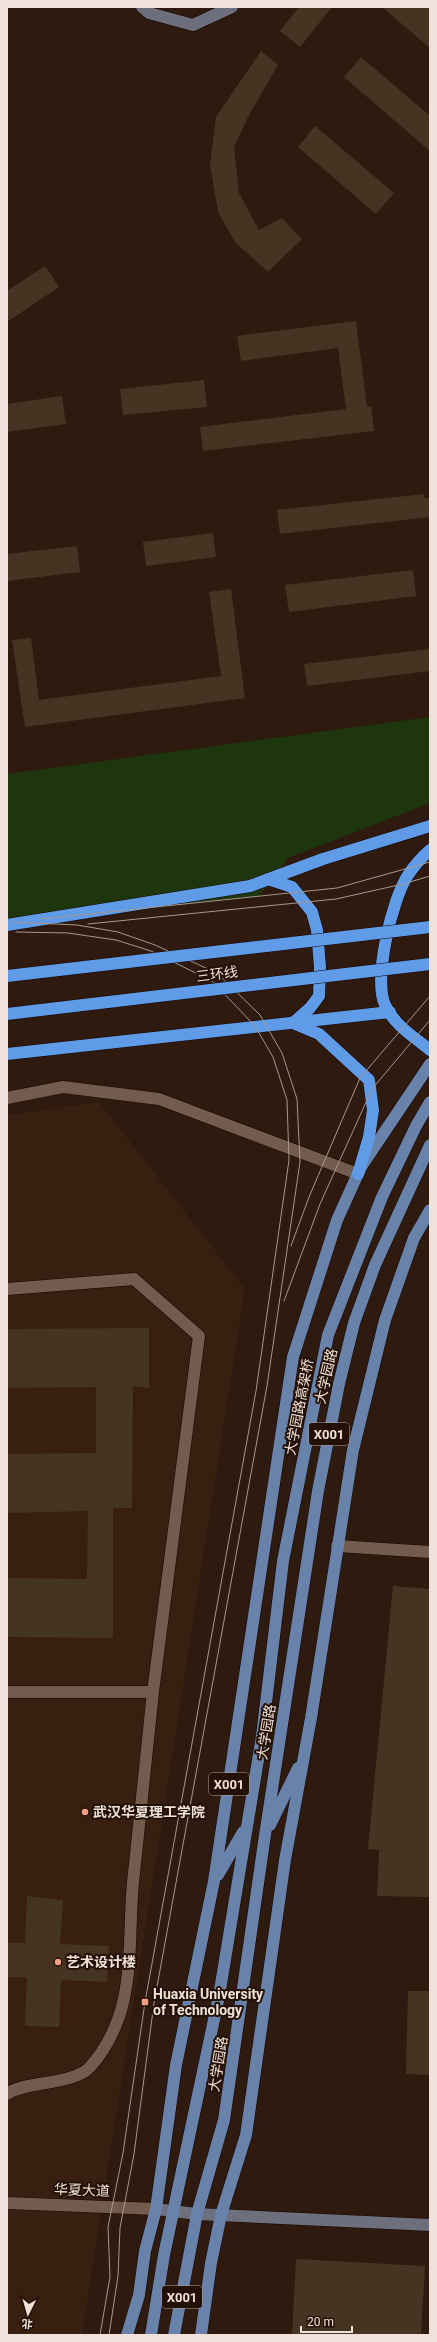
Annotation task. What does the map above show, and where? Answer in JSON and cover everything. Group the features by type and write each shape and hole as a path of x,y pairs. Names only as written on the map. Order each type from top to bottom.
{"highway":[{"path":"7,925 250,886 324,859 430,826"},
{"path":"430,850 404,883 398,897 387,939 380,985 385,1006 409,1035 430,1050"},
{"path":"268,879 292,886 312,912 317,930 320,967 319,996 310,1008 293,1023"},
{"name":"三环线","path":"7,976 430,927"},
{"name":"三环线","path":"7,1014 430,964"},
{"path":"7,1054 390,1012"},
{"path":"293,1023 319,1034 369,1080 373,1110 369,1137 358,1174"}],"main road":[{"path":"142,7 149,13 194,25 232,7"},
{"name":"大学园路","path":"127,2335 139,2295 145,2251 156,2210 176,2065 214,1881 293,1357 336,1220 358,1174 385,1129 430,1064"},
{"name":"大学园路高架桥","path":"151,2335 164,2255 218,1996 262,1736 283,1561 328,1335 382,1197 416,1126 430,1102"},
{"name":"大学园路","path":"174,2335 197,2214 224,2120 265,1835 318,1491 338,1384 354,1323 375,1265 430,1145"},
{"path":"201,2335 211,2263 221,2215 246,2136 285,1860 304,1757 353,1450 384,1320 414,1238 430,1210"},
{"path":"265,1835 304,1757"},
{"path":"214,1881 247,1826"},
{"path":"156,2210 197,2214 430,2225"}],"street":[{"path":"7,1098 63,1087 159,1098 358,1174"},
{"path":"7,1289 134,1280 200,1336 153,1692 133,1888 129,1979 123,2004 108,2040 89,2068 68,2078 30,2086 7,2094"},
{"path":"337,1546 430,1552"},
{"path":"7,1692 153,1692"},
{"name":"华夏大道","path":"7,2203 119,2206 156,2210"}],"shaded area":[{"name":"武汉华夏理工学院","path":"99,1102 245,1289 82,2335 7,2335 7,1115"}],"green space":[{"path":"430,717 430,803 288,858 259,896 7,925 7,774"}],"building":[{"path":"299,7 332,7 300,47 280,31"},
{"path":"382,7 430,7 430,48"},
{"path":"261,51 278,65 249,115 234,147 239,193 259,230 282,218 302,239 268,272 235,242 218,212 210,164 216,117"},
{"path":"361,57 430,116 430,151 344,77"},
{"path":"315,126 394,193 376,214 298,147"},
{"path":"45,266 59,287 7,322 7,291"},
{"path":"356,321 367,407 371,406 374,431 203,451 200,427 346,409 338,348 241,361 237,336"},
{"path":"204,380 207,407 123,415 120,389"},
{"path":"62,396 66,424 7,432 7,404"},
{"path":"424,494 424,498 430,498 430,517 280,534 277,510"},
{"path":"213,533 216,557 146,566 143,542"},
{"path":"77,546 80,572 7,581 7,554"},
{"path":"413,570 416,596 289,612 285,585"},
{"path":"231,589 245,698 25,727 12,640 31,638 39,700 221,676 209,592"},
{"path":"430,649 430,671 307,686 304,664"},
{"path":"149,1328 149,1388 133,1386 132,1508 113,1508 113,1638 7,1637 7,1578 87,1579 88,1511 7,1513 7,1454 96,1453 96,1387 7,1388 7,1329"},
{"path":"393,1586 430,1589 430,1897 377,1896 379,1850 368,1849"},
{"name":"艺术设计楼","path":"27,1896 63,1900 60,1944 109,1946 107,1982 61,1980 59,2027 25,2026 27,1977 7,1977 7,1943 25,1943"},
{"path":"408,1991 430,1991 430,2075 406,2074"},
{"path":"296,2259 425,2266 421,2335 292,2335"}],"tram line":[{"path":"41,919 337,888 430,862"},
{"path":"88,924 336,899 403,884 430,876"},
{"path":"12,922 77,925 118,932 155,945 217,973 260,1015 282,1053 297,1099 300,1162 267,1386 154,2003 134,2154 120,2228 118,2276 109,2335"},
{"path":"16,932 68,933 116,940 151,951 212,981 255,1026 273,1057 287,1100 289,1160 256,1391 145,2002 123,2153 108,2227 110,2277 100,2335"},
{"path":"291,1246 309,1197 360,1078 430,996"},
{"path":"284,1301 320,1204 372,1089 430,1020"}],"place":[{"name":"武汉华夏理工学院","path":"85,1812"},
{"name":"艺术设计楼","path":"58,1962"},
{"name":"Huaxia University of Technology","path":"145,2002"}]}
